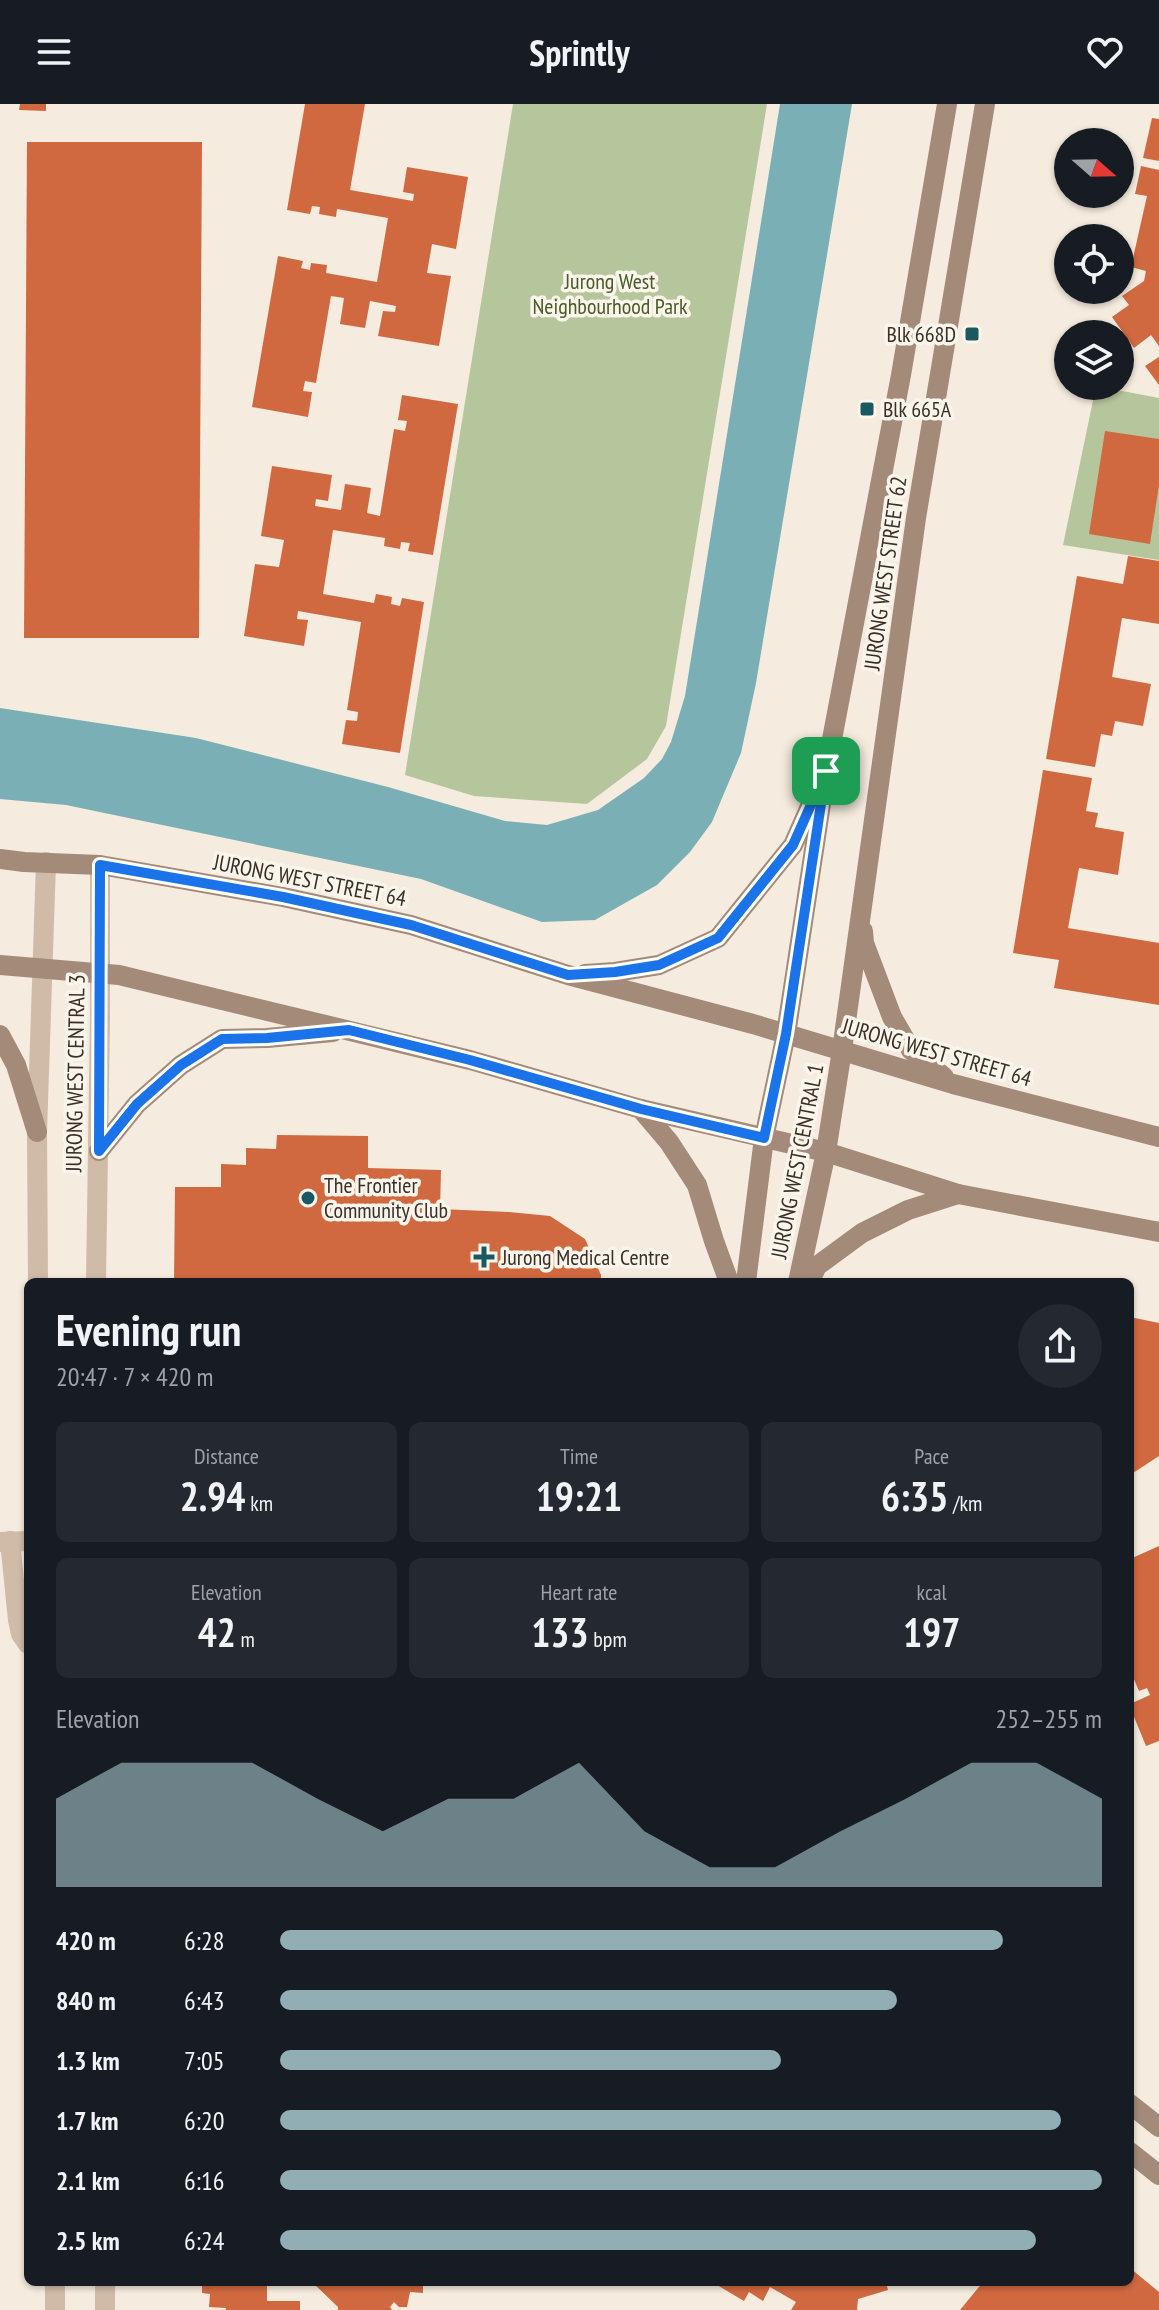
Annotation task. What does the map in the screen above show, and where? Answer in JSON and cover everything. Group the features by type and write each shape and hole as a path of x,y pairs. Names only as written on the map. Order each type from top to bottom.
{"street":[{"name":"JURONG WEST STREET 62","path":"786,1034 826,771 901,375 947,104"},
{"name":"JURONG WEST STREET 62","path":"842,1050 916,518 985,104"},
{"path":"568,975 659,965 718,938 793,845 826,771"},
{"name":"JURONG WEST STREET 64","path":"0,859 100,865 283,897 411,925 568,975 786,1034 953,1084 1159,1137"},
{"name":"JURONG WEST CENTRAL 3","path":"38,1278 37,1132 46,862"},
{"name":"JURONG WEST CENTRAL 3","path":"96,1278 100,865"},
{"path":"862,903 864,943 892,1017 911,1050 953,1084"},
{"path":"0,965 119,975 470,1060 641,1109 826,1152 958,1194 1159,1232"},
{"path":"99,1151 137,1104 181,1065 222,1039 349,1030"},
{"name":"JURONG WEST CENTRAL 1","path":"746,1278 764,1138 786,1034"},
{"path":"0,1035 16,1065 37,1132"},
{"name":"JURONG WEST CENTRAL 1","path":"799,1278 826,1152 842,1050"},
{"path":"641,1109 669,1142 697,1185 728,1278"},
{"path":"811,1278 817,1266 862,1233 908,1210 958,1194"},
{"path":"13,1541 18,1620 24,1638"},
{"path":"1134,2107 1159,2127"},
{"path":"1134,2155 1159,2175"},
{"path":"55,2286 55,2310"},
{"path":"105,2286 105,2310"}],"green space":[{"name":"Jurong West Neighbourhood Park","path":"513,104 767,104 666,726 647,759 587,804 474,796 405,775"},
{"path":"1134,393 1159,398 1159,560 1063,545 1093,400 1134,400"}],"water":[{"path":"780,104 852,104 756,683 741,753 712,822 690,852 657,885 595,920 542,922 421,879 66,805 0,799 0,708 196,738 388,787 505,821 547,825 598,810 644,778 662,759 671,742 685,696"}],"building":[{"path":"20,104 46,104 46,111 19,110"},
{"path":"305,104 365,104 350,190 413,201 414,194 403,192 407,167 468,177 456,249 432,244 427,273 451,276 439,346 378,336 383,311 395,312 396,306 370,301 365,328 340,324 344,298 331,296 316,383 305,381 303,391 312,392 308,417 252,407 278,256 303,261 301,268 310,270 311,263 327,265 326,273 377,282 388,218 337,209 336,217 319,214 320,207 312,206 310,214 287,210"},
{"path":"1152,118 1159,119 1159,161 1143,158"},
{"path":"27,142 202,142 199,638 24,638"},
{"path":"1141,166 1159,170 1159,346 1151,335 1134,348 1134,320 1114,320 1112,317 1128,304 1134,304 1134,288 1144,281 1146,271 1134,268 1134,254 1147,196 1135,194"},
{"path":"1159,357 1159,385 1145,366"},
{"path":"402,395 458,404 433,555 408,551 410,543 401,542 400,549 384,546 385,538 333,530 323,594 374,603 376,594 392,597 391,604 400,606 402,598 424,602 400,753 342,744 346,720 357,721 358,712 347,710 361,622 298,611 297,619 308,620 304,646 244,636 255,564 279,567 284,540 261,536 272,466 332,475 328,501 316,499 315,506 341,510 345,484 371,488 367,513 380,516 394,429 405,431 407,421 398,420"},
{"path":"1105,431 1159,439 1159,485 1150,544 1089,534"},
{"path":"1128,556 1159,561 1159,624 1122,618 1112,677 1151,684 1143,726 1115,721 1112,736 1101,734 1095,767 1046,759 1077,576 1123,584"},
{"path":"1043,770 1092,778 1086,811 1098,813 1095,827 1124,832 1118,875 1079,868 1068,928 1159,943 1159,1005 1054,988 1059,960 1013,953"},
{"name":"The Frontier Community Club","path":"277,1135 368,1136 368,1168 441,1170 440,1209 550,1216 585,1239 601,1278 174,1278 175,1187 221,1187 221,1164 246,1165 246,1148 276,1149"},
{"path":"1134,1318 1159,1323 1159,1456 1134,1472"},
{"path":"1159,1546 1159,1741 1146,1746 1134,1717 1134,1702 1150,1695 1147,1688 1139,1691 1134,1679 1134,1557"},
{"path":"1134,2271 1159,2292 1159,2310 960,2310 980,2286 1134,2286"},
{"path":"202,2286 267,2286 267,2301 300,2301 300,2310 226,2310 209,2307 210,2294 202,2293"},
{"path":"316,2286 423,2286 423,2293 410,2292 407,2307 399,2307 394,2302 390,2307 392,2310 338,2310"},
{"path":"719,2286 887,2286 888,2290 858,2299 857,2310 791,2310 796,2302 770,2287 763,2301 749,2292 744,2301"}],"place":[{"name":"Blk 668D","path":"972,334"},
{"name":"Blk 665A","path":"867,409"},
{"name":"The Frontier Community Club","path":"308,1198"},
{"name":"Jurong Medical Centre","path":"484,1257"}],"route":[{"path":"826,771 786,1034 764,1138 641,1109 470,1060 349,1030 222,1039 181,1065 137,1104 99,1151 100,865 283,897 411,925 568,975 615,972 659,965 718,938 793,845 826,771"}]}
